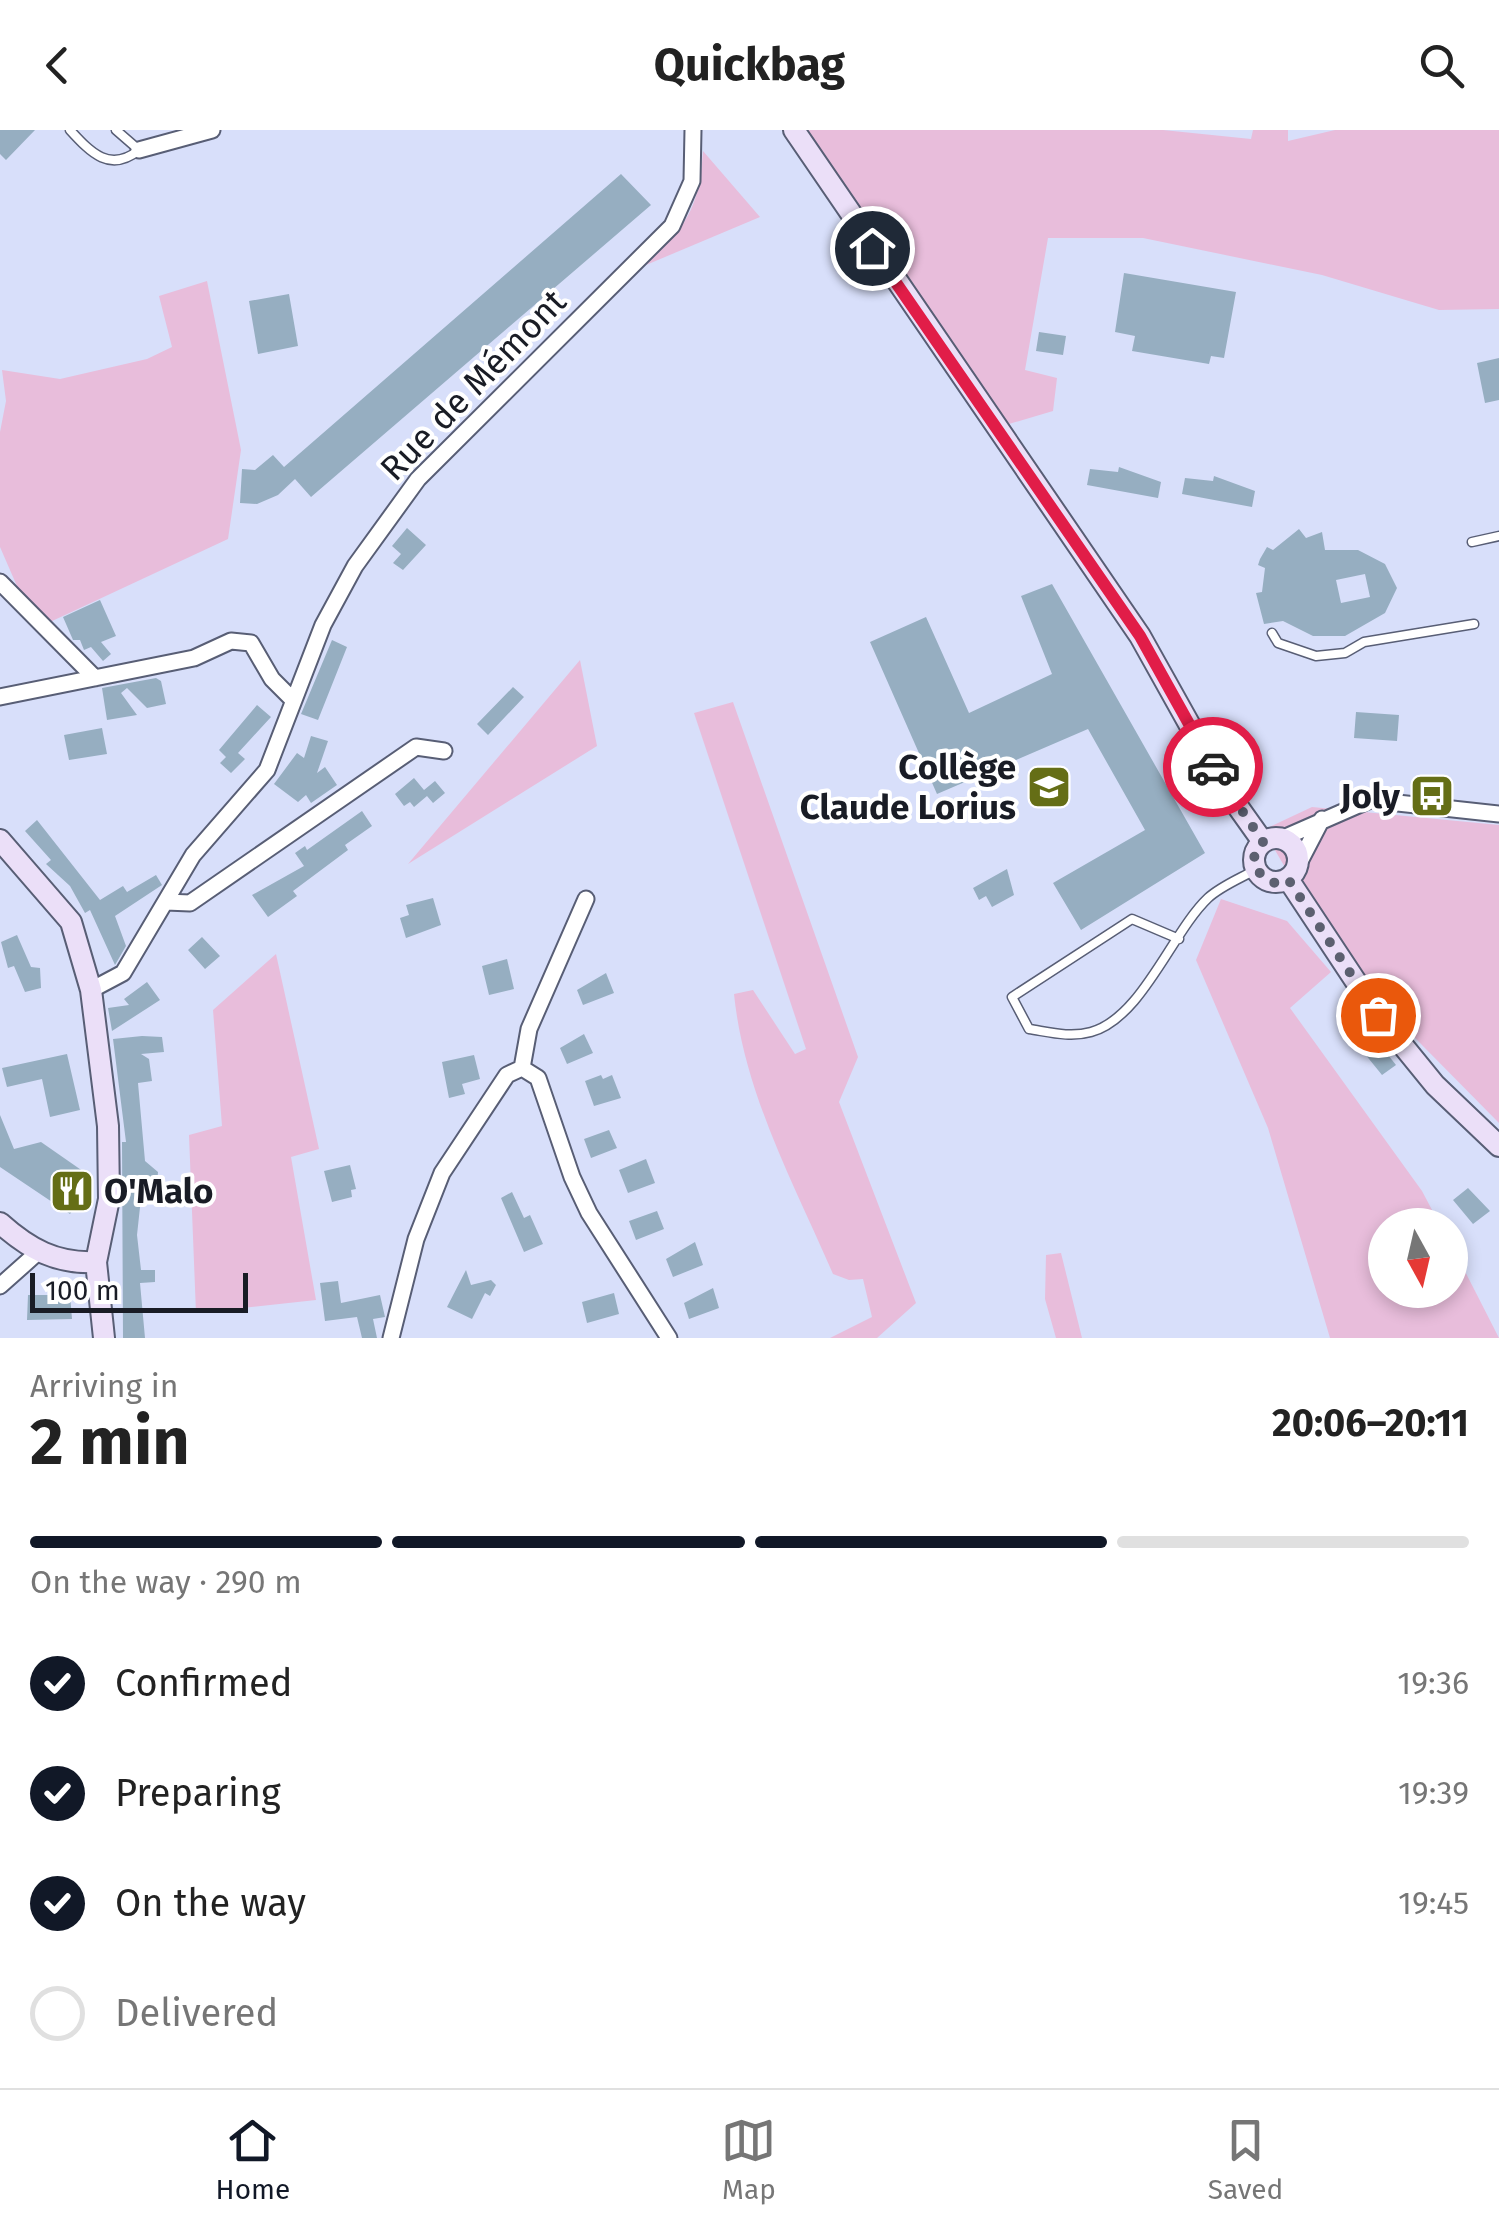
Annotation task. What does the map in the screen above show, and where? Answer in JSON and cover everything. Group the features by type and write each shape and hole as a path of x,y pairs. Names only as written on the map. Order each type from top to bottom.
{"street":[{"path":"139,150 212,130"},
{"name":"Rue de Mémont","path":"90,990 124,973 193,854 267,770 323,625 354,566 418,478 539,354 655,246 684,206 692,181 693,130"},
{"path":"794,130 1140,636 1226,790 1272,840 1297,853 1293,873 1378,1015 1435,1085 1499,1146"},
{"path":"0,582 95,678"},
{"path":"0,697 194,658 232,642 251,642 272,679 292,699"},
{"path":"166,902 190,903 416,747 444,751"},
{"path":"1322,819 1293,873 1273,883 1256,870 1254,854 1272,840 1322,819 1370,800 1499,814"},
{"path":"0,840 71,922 90,990 108,1126 109,1199 96,1262 104,1338"},
{"path":"522,1068 529,1029 586,900"},
{"path":"390,1338 416,1239 442,1173 507,1075 522,1068"},
{"path":"522,1068 538,1078 572,1177 589,1213 669,1338"},
{"path":"0,1223 37,1253 76,1263 96,1262"},
{"path":"0,1286 37,1253"}],"lane":[{"path":"70,130 106,161 122,161 139,150 116,130"},
{"path":"1472,542 1499,536"},
{"path":"1272,633 1278,643 1316,656 1345,652 1364,642 1474,624"},
{"path":"1179,938 1132,920 1012,997 1029,1029 1072,1035 1095,1032 1123,1010 1179,938 1208,898 1256,870"}],"shaded area":[{"path":"808,130 1163,130 1251,139 1253,130 1288,130 1288,141 1335,130 1499,130 1499,309 1439,310 1322,275 1143,238 1048,238 1025,370 1057,378 1053,411 999,427"},
{"path":"703,151 760,217 646,265 688,215 698,188"},
{"path":"207,281 241,450 228,539 50,622 20,593 0,547 0,432 6,401 2,370 60,379 147,359 172,347 159,296"},
{"path":"580,660 597,746 408,864"},
{"path":"733,702 858,1057 839,1102 916,1303 877,1338 830,1338 872,1317 863,1279 849,1280 833,1274 773,1137 748,1067 734,994 753,990 795,1054 806,1049 694,713"},
{"path":"1312,807 1499,825 1499,1123 1342,964 1263,830"},
{"path":"1221,899 1287,921 1331,972 1290,1008 1431,1208 1368,1208 1368,1308 1468,1308 1468,1277 1499,1338 1330,1338 1268,1128 1196,960"},
{"path":"276,954 319,1149 291,1157 316,1300 196,1313 189,1135 222,1126 213,1010"},
{"path":"1061,1253 1082,1338 1056,1338 1045,1299 1046,1255"}],"building":[{"path":"0,130 35,130 6,160 0,154"},
{"path":"621,174 651,205 311,497 295,479 278,495 257,504 240,503 242,469 255,470 273,455 284,467"},
{"path":"1124,273 1236,292 1224,358 1211,356 1209,364 1132,351 1135,336 1115,332"},
{"path":"289,294 298,346 258,354 249,301"},
{"path":"1039,332 1066,336 1063,355 1036,351"},
{"path":"1499,358 1499,400 1485,403 1477,363"},
{"path":"1119,467 1161,482 1158,498 1087,485 1090,469 1118,472"},
{"path":"1214,476 1255,491 1252,507 1182,494 1185,478 1213,481"},
{"path":"407,528 426,545 403,570 393,563 401,554 392,546"},
{"path":"1299,529 1306,538 1322,532 1325,550 1358,550 1385,564 1397,588 1385,613 1345,636 1313,636 1283,621 1264,624 1256,593 1262,592 1265,568 1258,565 1267,547 1273,550","holes":["1365,574 1370,597 1341,603 1336,580"]},
{"path":"1052,584 1205,853 1081,930 1053,883 1145,830 1088,729 937,794 870,642 926,617 969,713 1052,674 1021,596"},
{"path":"100,600 116,636 101,642 111,654 103,661 91,647 84,650 80,640 73,640 63,617"},
{"path":"332,640 347,647 318,720 301,714"},
{"path":"156,678 161,681 166,704 147,708 127,688 121,693 137,715 107,720 102,688"},
{"path":"513,687 524,697 488,735 477,724"},
{"path":"257,705 271,717 238,753 245,759 231,773 220,763 226,757 219,750"},
{"path":"1356,712 1399,715 1397,741 1354,738"},
{"path":"102,728 107,754 69,760 64,735"},
{"path":"311,736 328,741 317,773 325,767 337,785 311,803 306,795 298,802 274,784 297,753 304,758"},
{"path":"414,778 424,790 435,781 445,793 433,803 427,796 414,807 410,802 404,806 395,794"},
{"path":"362,811 372,826 345,845 348,850 293,891 297,896 268,917 252,895 304,866 295,853 305,846 307,850"},
{"path":"37,820 100,900 123,886 127,892 156,875 162,885 115,916 126,946 115,965 90,910 85,913 70,886 46,864 51,860 25,831"},
{"path":"1007,869 1014,895 992,907 986,896 979,900 973,888"},
{"path":"433,898 441,925 406,938 400,918 409,915 406,905"},
{"path":"17,935 31,967 40,968 41,988 25,992 14,966 8,968 1,942"},
{"path":"202,937 220,956 205,969 188,950"},
{"path":"507,959 514,989 489,995 482,966"},
{"path":"606,973 614,993 583,1005 577,990"},
{"path":"147,982 160,1000 112,1031 108,1008 129,1005 124,999"},
{"path":"1351,1014 1368,1039 1373,1036 1396,1065 1382,1075 1339,1022"},
{"path":"584,1034 593,1053 567,1064 560,1048"},
{"path":"162,1037 164,1052 141,1054 149,1059 152,1081 138,1083 145,1161 158,1172 156,1198 141,1198 137,1235 141,1270 155,1270 155,1282 140,1283 145,1338 123,1338 122,1142 126,1142 113,1039"},
{"path":"67,1054 80,1110 50,1117 42,1079 7,1087 2,1068"},
{"path":"474,1055 480,1079 462,1084 465,1094 449,1098 442,1062"},
{"path":"601,1075 603,1079 612,1075 621,1098 594,1106 585,1081"},
{"path":"0,1115 14,1149 41,1142 87,1174 88,1187 70,1214 0,1167"},
{"path":"609,1130 617,1148 591,1158 584,1139"},
{"path":"646,1159 655,1183 628,1193 619,1170"},
{"path":"350,1165 356,1189 351,1190 352,1197 332,1202 324,1171"},
{"path":"1468,1188 1490,1211 1473,1224 1468,1208 1460,1208 1453,1200"},
{"path":"512,1192 524,1218 530,1215 543,1244 524,1252 501,1198"},
{"path":"657,1211 664,1229 636,1240 629,1221"},
{"path":"695,1242 703,1265 673,1277 666,1259"},
{"path":"466,1270 471,1285 491,1280 496,1285 490,1296 485,1293 472,1319 447,1307"},
{"path":"338,1281 341,1303 380,1295 385,1317 373,1319 377,1338 362,1338 357,1317 325,1321 320,1283"},
{"path":"69,1282 72,1319 27,1320 28,1295 49,1295 49,1283"},
{"path":"713,1288 719,1308 689,1319 684,1303"},
{"path":"614,1293 619,1314 587,1323 582,1302"}],"way so far":[{"path":"1213,767 1263,842 1254,854 1256,870 1273,883 1288,879 1378,1015"}],"place":[{"name":"Collège Claude Lorius","path":"1049,787"},
{"name":"Joly","path":"1432,796"},
{"name":"O'Malo","path":"72,1191"}],"route":[{"path":"872,248 1140,636 1213,767"}]}
